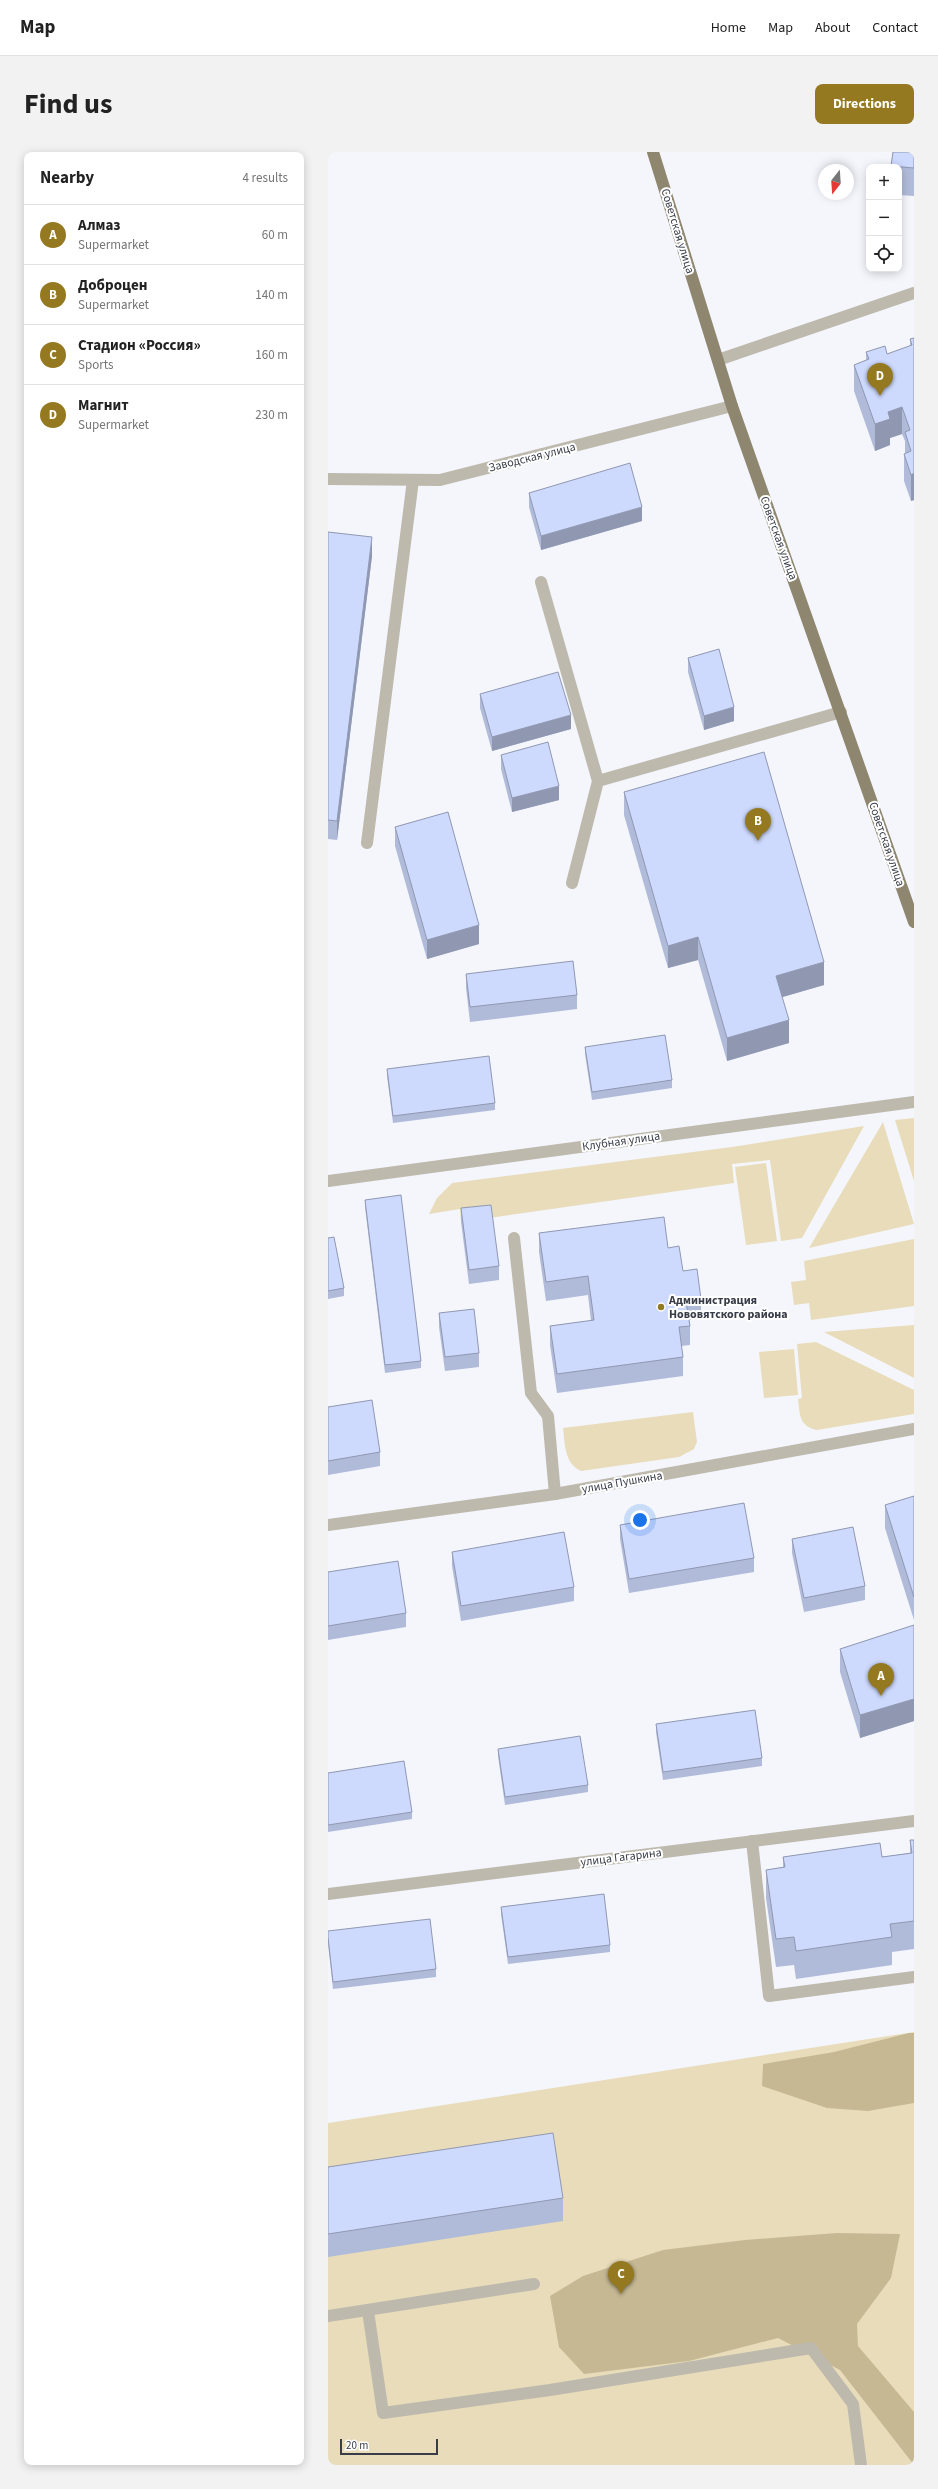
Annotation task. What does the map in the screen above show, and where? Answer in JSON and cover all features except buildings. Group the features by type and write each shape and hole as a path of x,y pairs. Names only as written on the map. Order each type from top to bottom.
{"main road":[{"name":"Советская улица","path":"653,152 732,406 914,922"}],"street":[{"path":"718,360 914,293"},
{"name":"Заводская улица","path":"328,479 440,480 732,406"},
{"path":"367,843 413,480"},
{"path":"541,582 598,781 572,883"},
{"path":"598,781 841,712"},
{"name":"Клубная улица","path":"328,1181 914,1102"},
{"path":"514,1238 532,1393 548,1416 555,1494"},
{"name":"улица Пушкина","path":"328,1525 555,1494 914,1429"},
{"name":"улица Гагарина","path":"328,1894 914,1821"},
{"path":"752,1841 769,1996 914,1977"},
{"path":"328,2316 534,2284"},
{"path":"368,2311 383,2413 558,2388 811,2348 853,2404 862,2465"}],"shaded area":[{"path":"914,1118 914,1181 895,1120"},
{"path":"883,1122 914,1224 809,1248"},
{"path":"864,1126 802,1238 781,1241 770,1160 732,1164 734,1183 461,1222 460,1209 429,1214 437,1198 452,1183 732,1147"},
{"path":"766,1163 777,1241 746,1245 735,1167"},
{"path":"914,1239 914,1306 811,1320 809,1303 794,1305 791,1282 806,1280 804,1261"},
{"path":"914,1325 914,1378 824,1332"},
{"path":"816,1342 914,1390 914,1414 817,1430 807,1426 800,1415 798,1399 802,1398 797,1344"},
{"path":"794,1349 798,1395 764,1398 759,1352"},
{"path":"693,1412 697,1442 694,1449 679,1457 581,1471 575,1468 568,1458 563,1428"},
{"path":"914,2032 914,2465 328,2465 328,2123"},
{"path":"914,2033 914,2103 868,2111 827,2108 762,2086 763,2064 834,2052"},
{"path":"837,2233 900,2234 891,2278 857,2324 858,2346 914,2412 914,2465 840,2370 778,2338 689,2361 584,2374 559,2347 550,2296 583,2276 663,2250 745,2240"}],"place":[{"name":"Магнит","path":"880,396"},
{"name":"Доброцен","path":"758,841"},
{"name":"Администрация Нововятского района","path":"661,1307"},
{"name":"Алмаз","path":"881,1696"},
{"name":"Стадион «Россия»","path":"621,2294"}]}
